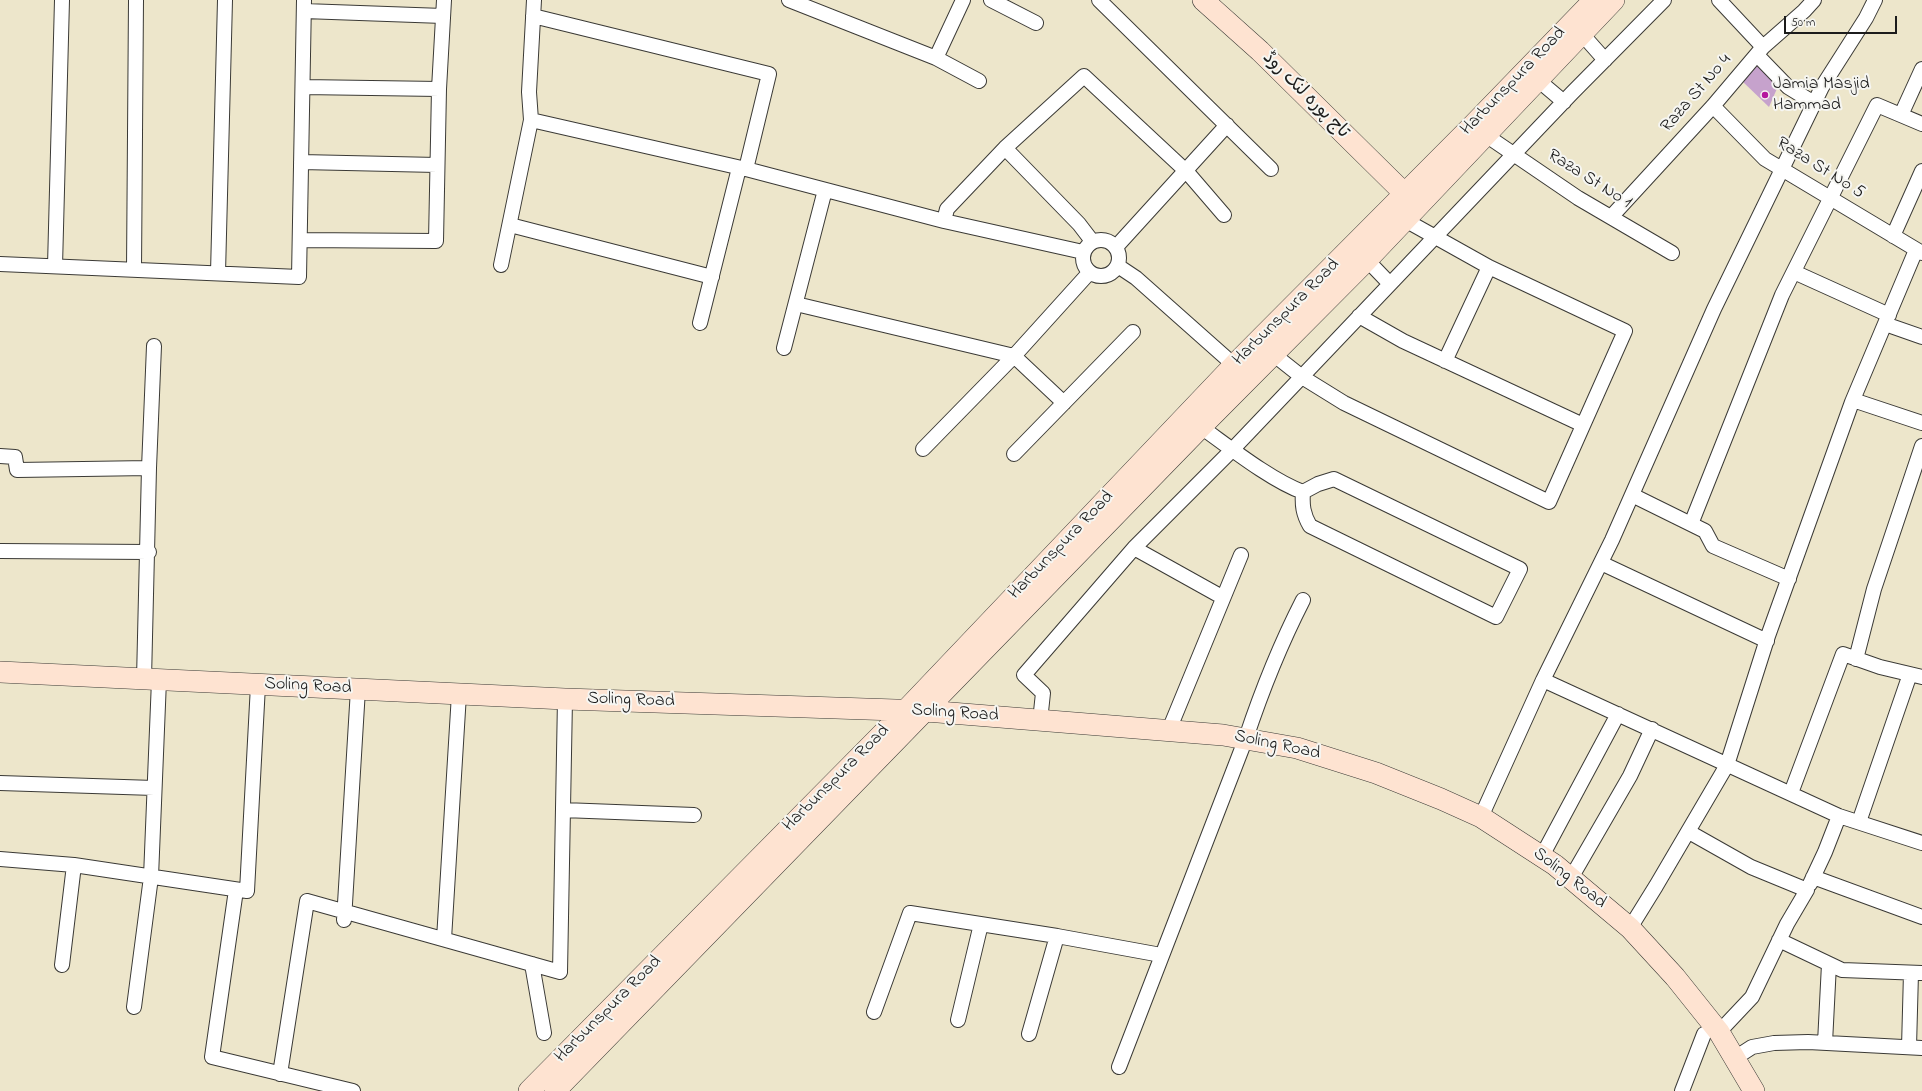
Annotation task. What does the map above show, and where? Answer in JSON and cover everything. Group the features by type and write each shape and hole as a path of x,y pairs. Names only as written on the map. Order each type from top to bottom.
{"main road":[{"name":"تاج پورہ لنک روڈ","path":"1203,0 1260,51 1405,194"},
{"name":"Harbunspura Road","path":"554,1091 1273,354 1367,260 1405,220 1480,130 1594,0"},
{"name":"Harbunspura Road","path":"529,1091 906,710 1234,365 1405,194 1538,80 1614,0"},
{"name":"Soling Road","path":"0,672 565,699 926,711 1169,730 1246,738 1297,748 1368,770 1481,817 1542,856 1571,878 1630,928 1675,977 1711,1033 1734,1058 1754,1091"}],"street":[{"path":"55,266 62,0"},
{"path":"134,270 136,0"},
{"path":"218,273 225,0"},
{"path":"300,240 436,241 437,165 444,0"},
{"path":"501,265 531,120 529,92 534,0"},
{"path":"789,0 936,58 979,81"},
{"path":"936,58 963,0"},
{"path":"991,0 1036,23"},
{"path":"1099,0 1271,169"},
{"path":"1040,721 1043,693 1024,675 1134,548 1232,450 1514,154 1664,0"},
{"path":"1719,0 1788,87 1814,103"},
{"name":"Raza St No 4","path":"1611,217 1713,106 1760,51 1814,0"},
{"path":"1481,817 1543,680 1601,563 1714,309 1822,87 1866,18 1875,0"},
{"path":"0,264 299,277 304,6 443,16"},
{"path":"533,16 769,74 700,323"},
{"path":"1582,34 1605,60"},
{"path":"1901,115 1922,69"},
{"path":"944,221 947,209 1005,148 1084,76 1187,172 1224,215"},
{"path":"1538,80 1564,102"},
{"path":"303,87 440,89"},
{"path":"1691,524 1782,295 1876,104 1922,124"},
{"name":"Raza St No 5","path":"1713,106 1765,159 1919,252"},
{"path":"531,120 743,169 944,221 1087,247 1101,240 1108,241 1116,247 1119,259 1118,266 1113,272 1105,276 1097,276 1089,273 1084,267 1082,260 1087,247 1079,224 1005,148"},
{"path":"1116,247 1187,172 1227,125"},
{"name":"Raza St No 1","path":"1480,130 1578,198 1672,253"},
{"path":"301,162 437,165"},
{"path":"1893,236 1922,171"},
{"path":"784,348 825,190"},
{"path":"1273,354 1302,377 1344,403 1549,502 1625,331 1489,267 1405,220"},
{"path":"510,225 712,277"},
{"path":"1630,928 1689,832 1727,765 1788,580 1853,400 1887,319 1919,252"},
{"path":"1367,260 1390,284"},
{"path":"1118,266 1136,278 1234,365"},
{"path":"1445,361 1489,267"},
{"path":"1794,272 1922,337"},
{"path":"923,449 1014,356 1089,273"},
{"path":"796,304 1014,356 1064,403"},
{"path":"1359,316 1403,341 1583,425"},
{"path":"1014,454 1133,332"},
{"path":"134,1007 151,877 154,788 149,552 149,468 154,346"},
{"path":"1853,400 1922,423"},
{"path":"1202,427 1232,450 1291,488 1303,492 1318,484 1334,479 1520,569 1496,617 1310,526 1304,516 1302,504 1303,492"},
{"path":"1856,659 1874,589 1922,446"},
{"path":"0,456 15,457 17,470 149,468"},
{"path":"1632,495 1705,531 1713,546 1788,580"},
{"path":"1134,548 1222,597"},
{"path":"0,551 149,552"},
{"path":"1169,730 1222,597 1241,555"},
{"path":"1601,563 1767,641"},
{"path":"1120,1067 1246,738 1262,690 1282,642 1303,600"},
{"path":"1791,793 1843,654 1880,667 1916,676 1859,822"},
{"path":"1543,680 1839,816 1922,843"},
{"path":"0,859 74,865 245,892 247,888 258,684"},
{"path":"344,916 358,689"},
{"path":"444,939 459,694"},
{"path":"280,1074 307,901 344,916 444,939 560,972 565,699"},
{"path":"1542,856 1618,714"},
{"path":"1571,878 1630,776 1652,729"},
{"path":"0,783 154,788"},
{"path":"563,810 694,815"},
{"path":"1682,1091 1711,1033 1752,997 1807,890 1839,816"},
{"path":"1689,832 1751,867 1807,890"},
{"path":"62,965 74,865"},
{"path":"1813,877 1922,917"},
{"path":"236,890 211,1054 214,1059 353,1091"},
{"path":"874,1012 910,913 1057,936 1162,955"},
{"path":"958,1020 981,924"},
{"path":"1029,1034 1057,936"},
{"path":"1734,1058 1752,1047 1774,1043 1825,1043 1916,1048 1917,973 1842,970 1780,940"},
{"path":"532,964 544,1033"},
{"path":"1825,1043 1829,964"}],"building":[{"name":"Jamia Masjid Hammad","path":"1759,64 1779,84 1769,107 1742,81"}],"place":[{"name":"Jamia Masjid Hammad","path":"1765,95"}]}
